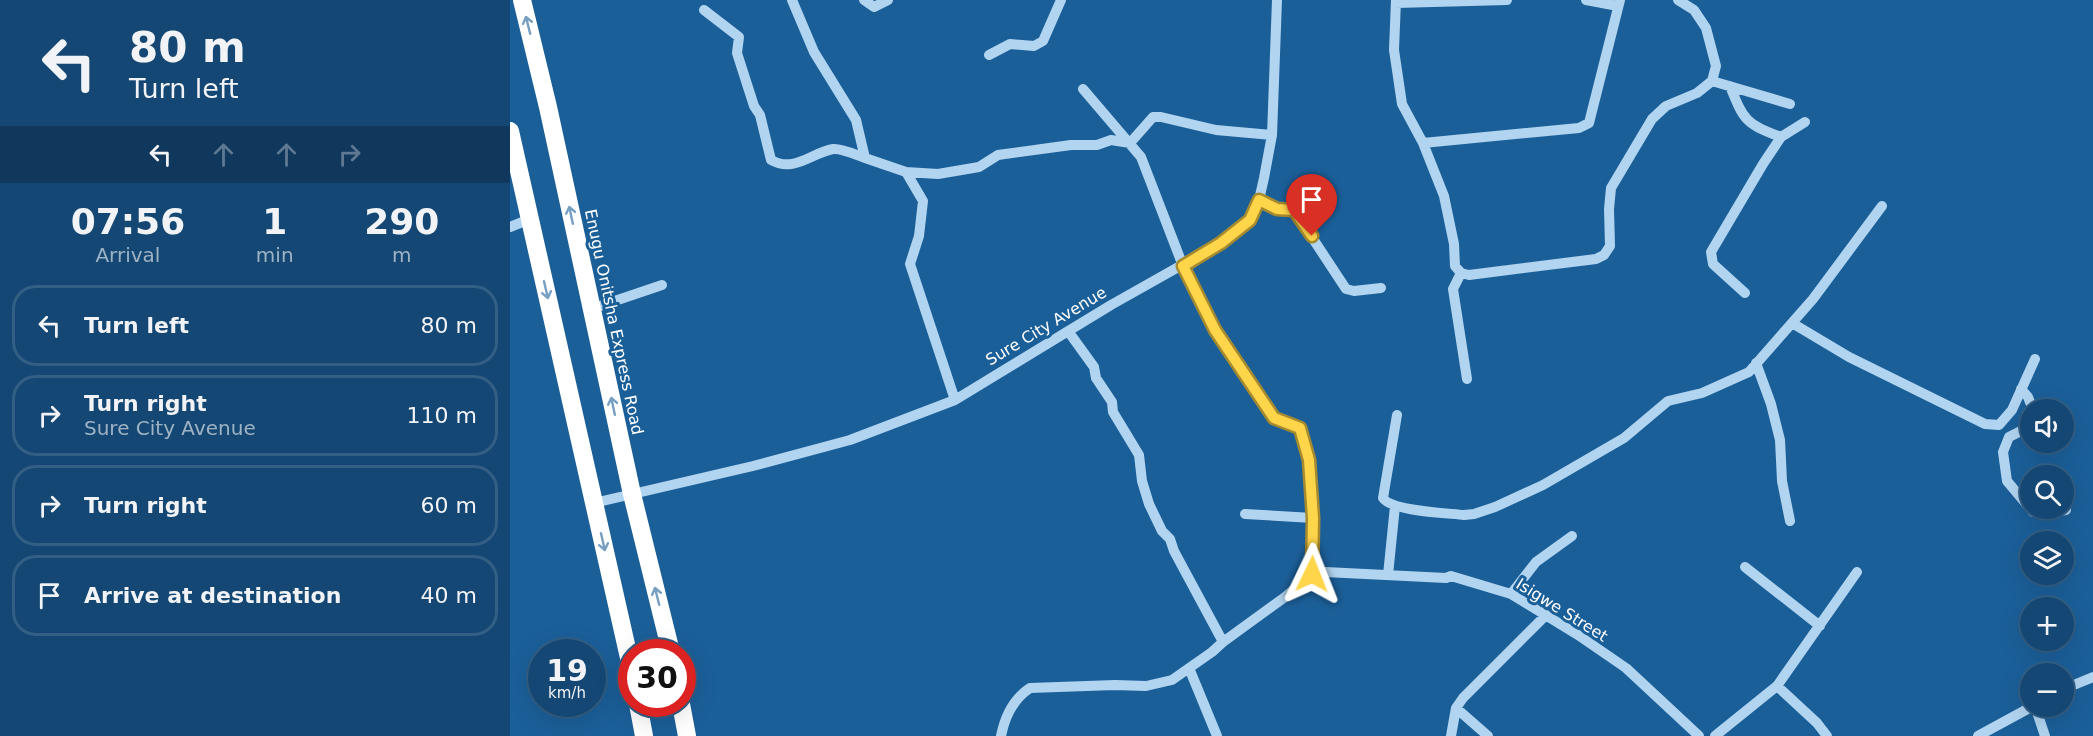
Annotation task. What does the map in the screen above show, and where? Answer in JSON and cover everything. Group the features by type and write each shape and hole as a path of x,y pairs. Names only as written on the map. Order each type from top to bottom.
{"highway":[{"name":"Enugu Onitsha Express Road","path":"522,0 632,494 668,639"},
{"path":"510,131 625,639"},
{"path":"510,158 521,179"},
{"path":"640,717 644,736"},
{"path":"683,717 687,736"}],"street":[{"path":"792,0 814,51 856,120 865,158"},
{"path":"864,0 874,7 888,0"},
{"path":"990,55 1010,44 1035,46 1044,41 1060,0"},
{"name":"Sure City Avenue","path":"594,503 753,466 850,440 955,400 1068,331 1221,243 1250,220 1259,200 1272,135 1277,0"},
{"path":"1507,0 1396,1 1394,50 1402,104 1423,143 1444,196 1454,244 1455,266 1461,273 1469,275 1596,259 1604,255 1610,246 1611,188 1652,119 1666,106 1697,93 1712,81 1716,66 1706,28 1694,10 1678,0"},
{"path":"1423,143 1579,128 1589,123 1619,3 1586,0"},
{"path":"704,10 739,37 737,53 754,106 760,115 771,160 780,165 790,165 835,148 906,172 938,174 979,167 998,155 1097,145 1111,140 1130,143"},
{"path":"1712,81 1790,105"},
{"path":"1730,86 1741,115 1750,122 1782,137"},
{"path":"1001,736 1011,707 1020,695 1030,688 1146,686 1172,680 1285,597 1312,574 1313,518 1309,460 1300,428 1274,418 1215,330 1183,266 1142,157 1083,89"},
{"path":"1130,143 1153,117 1216,130 1272,135"},
{"path":"1745,293 1713,264 1711,252 1763,164 1782,137 1805,122"},
{"path":"906,172 923,201 919,236 910,264 955,400"},
{"path":"1259,200 1277,209 1294,210 1346,289 1354,291 1381,288"},
{"path":"1397,415 1383,498 1386,503 1464,515 1495,507 1543,484 1624,438 1668,401 1701,393 1749,372 1813,299 1882,206"},
{"path":"510,226 530,219"},
{"path":"1461,273 1453,289 1467,378"},
{"path":"591,309 662,285"},
{"path":"1792,323 1849,357 1985,424 1998,425 2012,410 2035,359"},
{"path":"1068,331 1094,367 1096,378 1112,402 1113,412 1138,455 1142,482 1153,514 1162,531 1170,539 1174,551 1223,642"},
{"path":"1756,363 1771,404 1780,440 1782,481 1790,521"},
{"path":"2021,389 2029,399"},
{"path":"2020,432 2009,437 2003,452 2007,481 2020,496"},
{"path":"1388,575 1395,506"},
{"path":"1245,514 1313,518"},
{"path":"1511,594 1536,562 1572,536"},
{"path":"1745,567 1820,626"},
{"name":"Isigwe Street","path":"1312,574 1346,572 1446,578 1451,576 1511,594 1626,669 1657,695 1699,736"},
{"path":"1716,736 1777,686 1857,572"},
{"path":"1451,736 1456,708 1463,698 1546,615"},
{"path":"1189,669 1217,736"},
{"path":"2074,685 2093,677"},
{"path":"1777,686 1817,723 1827,736"},
{"path":"1456,708 1488,736"},
{"path":"1978,736 2020,714"},
{"path":"2038,717 2045,736"}],"route":[{"path":"1312,236 1294,210 1277,209 1259,200 1250,220 1221,243 1183,266 1215,330 1274,418 1300,428 1309,460 1313,518 1312,574"}]}
